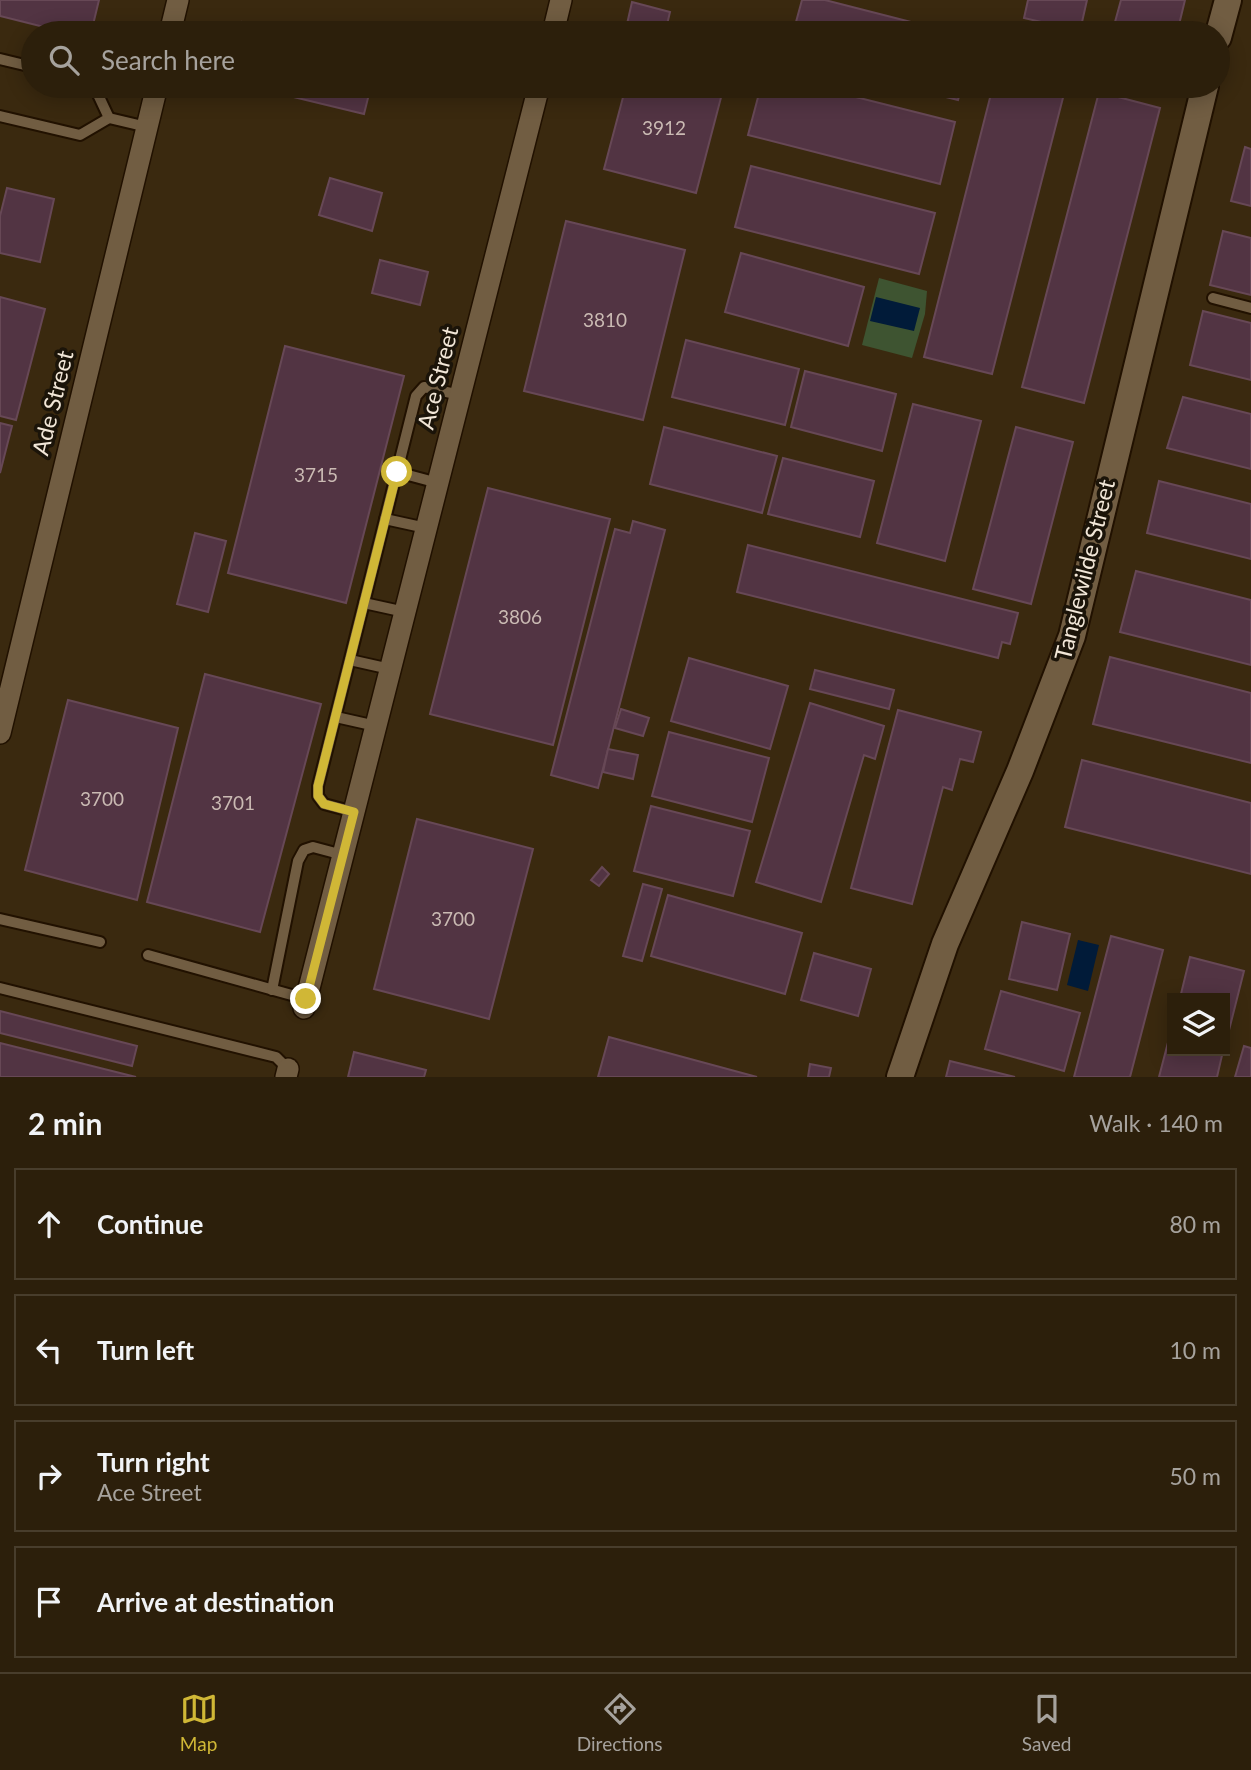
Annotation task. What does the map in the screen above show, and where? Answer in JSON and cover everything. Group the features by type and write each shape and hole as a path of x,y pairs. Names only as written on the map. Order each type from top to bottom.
{"street":[{"path":"173,21 178,0"},
{"path":"556,21 561,0"},
{"path":"1222,21 1228,0"},
{"name":"Ade Street","path":"0,733 154,98"},
{"name":"Ace Street","path":"305,1004 536,98"},
{"name":"Tanglewilde Street","path":"901,1077 945,944 1020,772 1072,636 1202,98"}],"lane":[{"path":"0,59 21,64"},
{"path":"101,98 109,118"},
{"path":"0,116 80,135 109,118 147,127"},
{"path":"1213,298 1251,308"},
{"path":"354,812 324,804 318,796 416,397 424,387 460,395"},
{"path":"397,472 438,483"},
{"path":"385,519 426,528"},
{"path":"364,603 405,612"},
{"path":"350,660 390,669"},
{"path":"336,716 376,726"},
{"path":"272,989 299,861 304,850 313,848 343,855"},
{"path":"0,919 100,942"},
{"path":"148,955 272,989 305,1004"},
{"path":"0,988 276,1057 287,1073"}],"green space":[{"path":"879,278 927,291 925,314 912,358 862,345"}],"water":[{"path":"876,297 920,308 914,331 870,321"},
{"path":"1078,940 1099,945 1088,991 1067,985"}],"building":[{"path":"0,0 99,0 94,21 21,21 0,16"},
{"path":"802,0 825,0 907,21 796,21"},
{"path":"1028,0 1087,0 1082,21 1037,21 1024,18"},
{"path":"1121,0 1185,0 1180,21 1115,21"},
{"path":"632,2 670,12 668,21 628,21"},
{"path":"298,98 368,98 364,114"},
{"path":"623,98 721,98 696,193 604,169"},
{"path":"758,98 860,98 955,122 940,184 748,135"},
{"path":"990,98 1063,98 992,374 924,357"},
{"path":"1097,98 1122,98 1160,108 1084,403 1022,387"},
{"path":"1245,147 1251,149 1251,206 1231,201"},
{"path":"751,166 935,213 919,274 735,227"},
{"path":"330,178 382,193 372,231 319,215"},
{"path":"7,188 54,199 40,262 0,253 0,216"},
{"path":"566,221 685,250 643,420 524,391"},
{"path":"1223,231 1251,238 1251,295 1210,285"},
{"path":"741,253 864,287 848,346 725,312"},
{"path":"380,260 428,272 420,305 372,293"},
{"path":"0,297 45,309 16,420 0,416"},
{"path":"1203,311 1251,323 1251,380 1190,365"},
{"path":"686,340 799,369 785,425 672,397"},
{"path":"285,346 404,376 346,603 228,573"},
{"path":"805,371 896,394 882,451 791,427"},
{"path":"1183,397 1251,414 1251,469 1167,448"},
{"path":"913,404 981,421 945,561 877,543"},
{"path":"0,423 12,426 0,473"},
{"path":"664,427 777,456 762,513 650,484"},
{"path":"1016,427 1073,442 1031,604 973,589"},
{"path":"783,458 874,481 860,537 768,514"},
{"path":"1159,481 1251,504 1251,559 1147,533"},
{"path":"488,488 610,519 553,745 430,714"},
{"path":"633,521 665,530 598,788 551,775 615,529 630,533"},
{"path":"195,533 226,541 208,612 177,604"},
{"path":"748,545 1018,613 1010,644 1002,642 998,658 737,592"},
{"path":"1136,571 1251,600 1251,665 1120,632"},
{"path":"1110,657 1251,693 1251,763 1093,724"},
{"path":"689,658 788,686 770,749 671,721"},
{"path":"815,670 894,690 889,709 810,689"},
{"path":"205,674 321,704 260,932 147,902"},
{"path":"68,700 178,728 137,900 25,870"},
{"path":"810,703 884,726 875,759 864,755 821,902 756,882"},
{"path":"621,709 649,718 643,736 615,728"},
{"path":"898,710 981,732 973,762 960,759 952,790 943,787 912,904 851,888"},
{"path":"669,732 769,758 752,822 652,796"},
{"path":"608,749 638,755 633,779 603,772"},
{"path":"1082,760 1251,803 1251,874 1065,827"},
{"path":"651,806 750,831 733,896 634,871"},
{"path":"417,819 533,849 489,1019 374,989"},
{"path":"602,867 609,874 599,886 591,880"},
{"path":"643,884 662,889 642,961 623,956"},
{"path":"668,895 802,933 785,994 651,956"},
{"path":"1022,922 1070,934 1057,990 1009,979"},
{"path":"1111,936 1163,950 1130,1077 1074,1077"},
{"path":"814,953 871,969 858,1016 801,1000"},
{"path":"1190,957 1244,971 1230,1026 1230,993 1181,993"},
{"path":"1001,991 1080,1013 1064,1071 985,1049"},
{"path":"0,1011 137,1046 132,1066 0,1033"},
{"path":"609,1037 757,1077 598,1077"},
{"path":"0,1043 136,1077 0,1077"},
{"path":"1167,1046 1167,1056 1222,1056 1217,1077 1159,1077"},
{"path":"1244,1046 1251,1048 1251,1077 1235,1077"},
{"path":"354,1052 426,1070 424,1077 348,1077"},
{"path":"950,1061 1015,1077 946,1077"},
{"path":"810,1064 831,1068 829,1077 808,1077"}],"route":[{"path":"306,999 354,812 324,804 318,796 318,786 397,472"}]}
